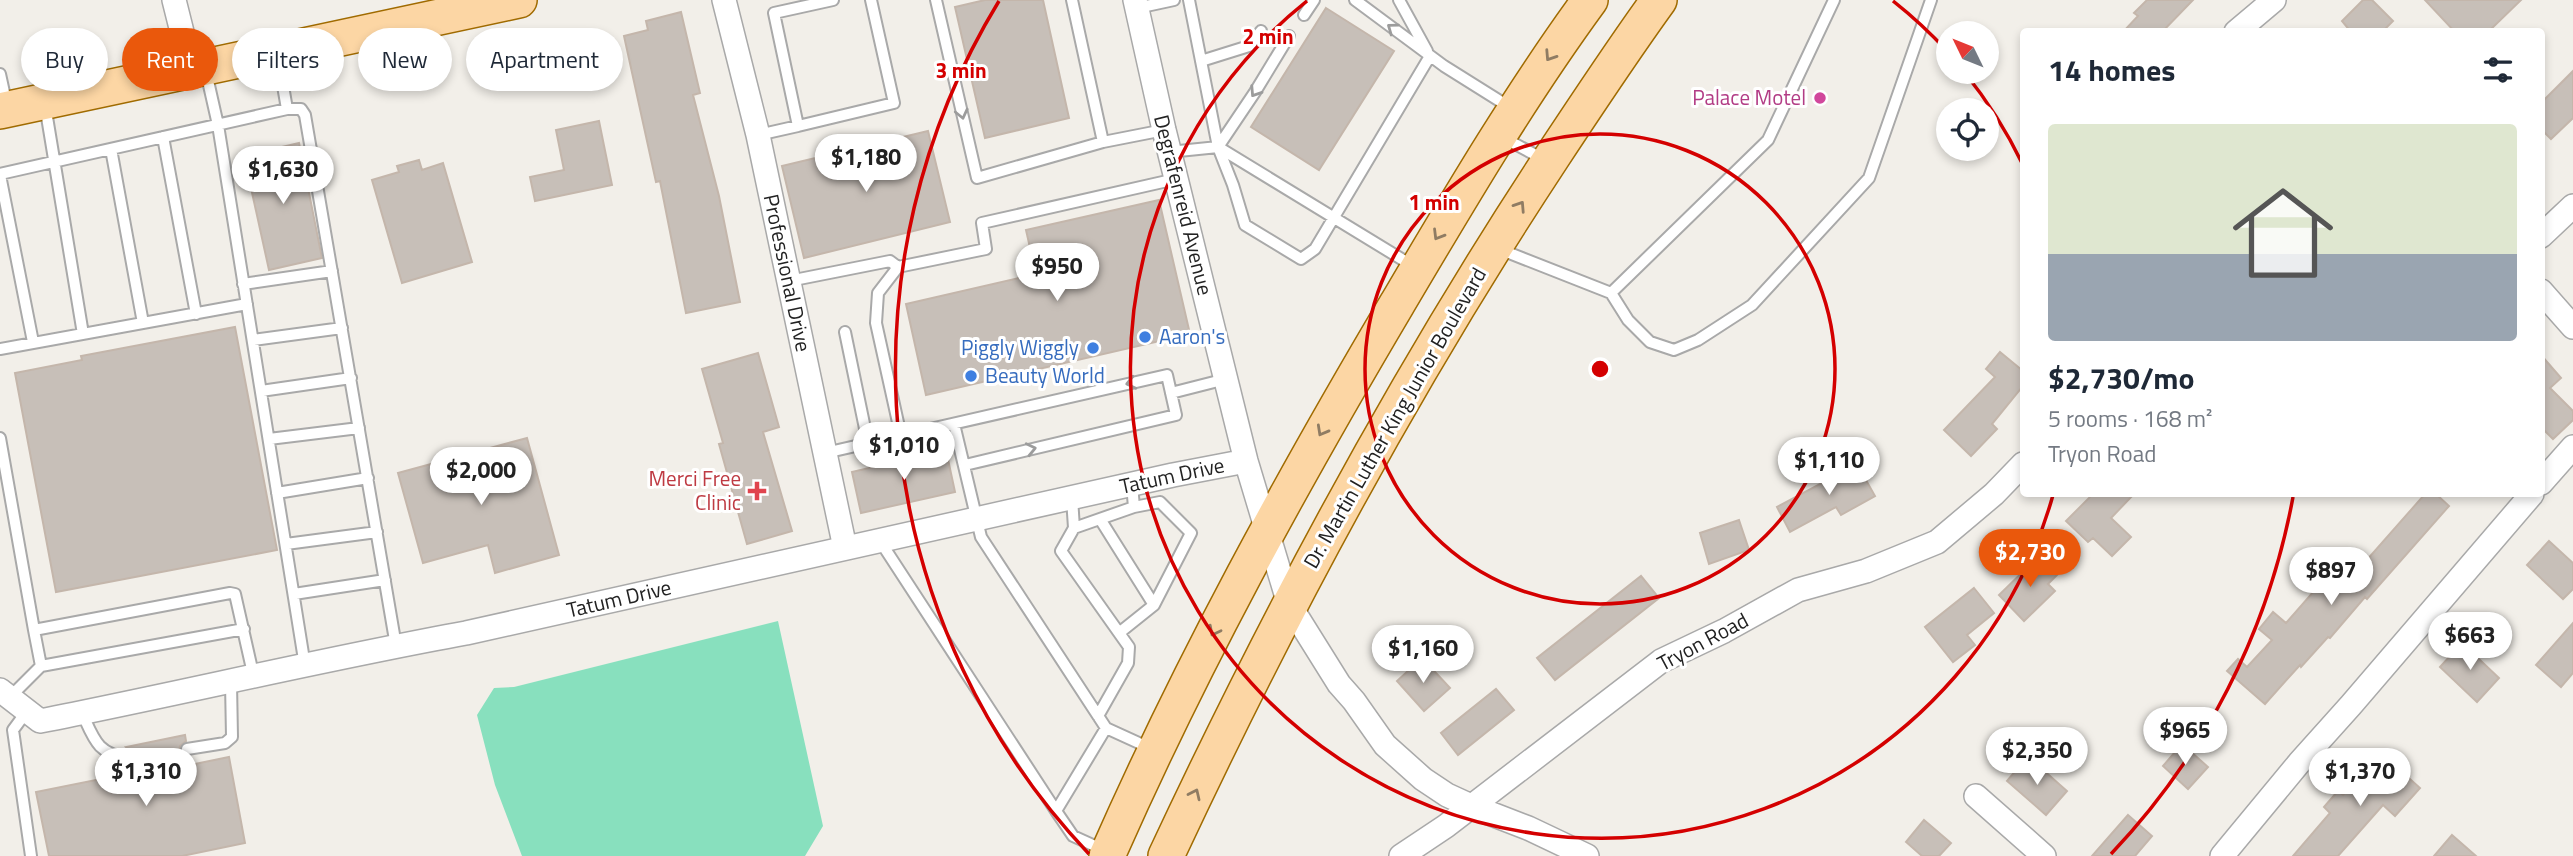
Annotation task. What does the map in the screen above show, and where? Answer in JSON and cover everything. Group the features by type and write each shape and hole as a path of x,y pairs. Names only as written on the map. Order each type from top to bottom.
{"main road":[{"path":"344,36 519,0"},
{"path":"1108,854 1266,530 1506,122 1590,0"},
{"name":"Dr. Martin Luther King Junior Boulevard","path":"1166,856 1219,742 1289,604 1356,481 1494,247 1660,0"},
{"path":"4,110 122,84"}],"street":[{"path":"174,0 184,28"},
{"name":"Professional Drive","path":"724,0 758,135 845,548"},
{"path":"2241,28 2274,0"},
{"name":"Degrafenreid Avenue","path":"1136,4 1169,152 1246,461 1289,604 1339,684 1385,745 1423,779 1447,795 1528,828 1587,856"},
{"path":"2545,232 2573,206"},
{"path":"2545,296 2573,327"},
{"path":"2545,478 2573,447"},
{"name":"Tatum Drive","path":"12,699 40,721 82,713 466,633 1072,498 1133,496 1246,461"},
{"name":"Tryon Road","path":"1401,856 1661,661 1724,631 1798,590 1866,571 1937,542 1994,494 2020,467"},
{"path":"2222,856 2476,556 2529,497"},
{"path":"1976,796 2044,856"}],"lane":[{"path":"770,0 798,126"},
{"path":"774,13 833,0"},
{"path":"758,135 894,103 871,0"},
{"path":"936,0 977,178 1103,142 1164,130"},
{"path":"1072,0 1103,142"},
{"path":"1136,4 1174,0"},
{"path":"1189,0 1218,147 1245,225 1301,259 1315,249 1430,56"},
{"path":"1304,15 1314,0"},
{"path":"1354,0 1430,56 1549,162"},
{"path":"1398,0 1430,56"},
{"path":"1611,293 1768,140 1833,0"},
{"path":"1494,247 1611,293 1628,320 1650,342 1674,350 1698,340 1752,305 1869,178 1931,0"},
{"path":"1201,61 1249,46 1261,31"},
{"path":"1218,147 1289,36"},
{"path":"0,74 4,110"},
{"path":"206,91 218,125 306,666"},
{"path":"284,91 287,109"},
{"path":"45,101 83,334"},
{"path":"33,342 0,174 287,109 301,109 305,115 396,646"},
{"path":"163,137 195,314"},
{"path":"1169,152 1218,147 1418,269"},
{"path":"111,149 143,323"},
{"path":"901,436 876,323 877,293 898,267 986,249 982,223 1176,179"},
{"path":"788,281 890,261 898,267"},
{"path":"243,284 332,271"},
{"path":"0,349 247,304"},
{"path":"253,341 342,328"},
{"path":"845,332 869,443"},
{"path":"825,453 1167,375 1176,415 965,465"},
{"path":"261,391 351,378"},
{"path":"1171,393 1226,379"},
{"path":"954,424 981,537 1106,728 1156,751"},
{"path":"269,439 359,428"},
{"path":"0,438 41,666"},
{"path":"278,493 368,478"},
{"path":"1074,528 1100,519 1133,496 1160,502 1191,533 1154,605 1119,633"},
{"path":"1072,498 1074,528 1061,551 1129,647 1128,663 1098,716"},
{"path":"1100,519 1154,605"},
{"path":"286,544 377,532"},
{"path":"879,541 1073,836 1108,854"},
{"path":"294,594 385,580"},
{"path":"34,630 235,594 254,677"},
{"path":"32,856 13,730 12,699 41,666 244,629"},
{"path":"187,748 225,743 232,737 231,683"},
{"path":"82,713 96,743 104,751 117,757 128,758"},
{"path":"1056,811 1106,728"}],"green space":[{"path":"778,621 823,826 805,856 522,856 495,785 477,715 494,688 514,687"}],"building":[{"path":"985,0 1043,0 1069,118 985,138 955,7"},
{"path":"2147,0 2193,0 2166,28 2127,28 2138,16 2134,13"},
{"path":"2363,0 2372,0 2393,21 2386,28 2348,28 2342,21"},
{"path":"2425,0 2521,0 2492,28 2451,28"},
{"path":"1326,8 1394,51 1319,170 1251,127"},
{"path":"681,12 700,93 693,95 719,196 740,302 686,313 660,181 656,182 624,36 648,30 646,21"},
{"path":"2573,71 2573,118 2551,139 2545,133 2545,99"},
{"path":"599,121 612,185 535,201 530,177 564,170 556,130"},
{"path":"928,131 950,222 804,258 782,166"},
{"path":"299,143 322,258 269,270 244,156"},
{"path":"419,160 422,170 443,163 472,262 402,283 372,180 399,172 397,166"},
{"path":"1159,200 1190,334 926,395 906,304 1036,274 1026,230"},
{"path":"235,327 277,550 56,592 15,373 82,360 81,356"},
{"path":"2000,352 2020,369 2020,390 1992,424 1997,429 1971,456 1944,430 1995,377 1986,369"},
{"path":"758,353 779,427 763,432 792,531 747,544 719,444 723,443 702,369"},
{"path":"2545,360 2561,378 2550,388 2573,411 2573,420 2553,439 2545,431"},
{"path":"527,438 559,555 495,573 488,545 423,563 398,473"},
{"path":"946,450 955,492 861,513 852,472"},
{"path":"1853,457 1875,496 1841,515 1836,507 1790,532 1777,507 1839,474 1835,466"},
{"path":"2090,497 2131,497 2111,518 2131,537 2112,556 2093,538 2088,542 2066,521"},
{"path":"2422,497 2439,497 2449,506 2367,599 2365,597 2330,638 2328,637 2301,667 2300,665 2265,704 2227,671 2238,659 2247,667 2272,640 2259,629 2273,612 2286,623 2322,582 2336,595"},
{"path":"1739,520 1749,550 1709,564 1700,533"},
{"path":"2549,541 2573,563 2573,589 2563,599 2527,565"},
{"path":"2039,556 2057,575 2048,584 2055,591 2024,621 1999,595"},
{"path":"1641,576 1659,598 1555,680 1537,658"},
{"path":"1974,588 1994,613 1967,635 1975,645 1953,662 1925,627"},
{"path":"2573,623 2573,673 2561,687 2536,665"},
{"path":"2462,643 2499,678 2477,702 2440,667"},
{"path":"1422,658 1450,688 1424,711 1397,681"},
{"path":"1496,689 1514,710 1458,755 1441,733"},
{"path":"2197,721 2210,733 2198,747 2185,735"},
{"path":"185,735 186,741 179,751 189,757 190,765 229,757 245,843 182,856 49,856 36,792 131,773 130,766 136,756 126,747"},
{"path":"2182,744 2208,767 2188,789 2163,766"},
{"path":"2381,753 2420,788 2395,816 2383,805 2338,856 2293,856 2330,813 2324,807 2338,791 2343,795"},
{"path":"2024,761 2038,774 2042,769 2067,791 2046,815 2007,781"},
{"path":"2128,815 2152,836 2135,856 2092,856"},
{"path":"1924,820 1951,843 1939,856 1922,856 1906,842"},
{"path":"2452,835 2476,856 2434,856"}],"place":[{"name":"Palace Motel","path":"1820,98"},
{"name":"Aaron's","path":"1145,337"},
{"name":"Piggly Wiggly","path":"1093,348"},
{"name":"Beauty World","path":"971,376"},
{"name":"Merci Free Clinic","path":"757,491"}]}
